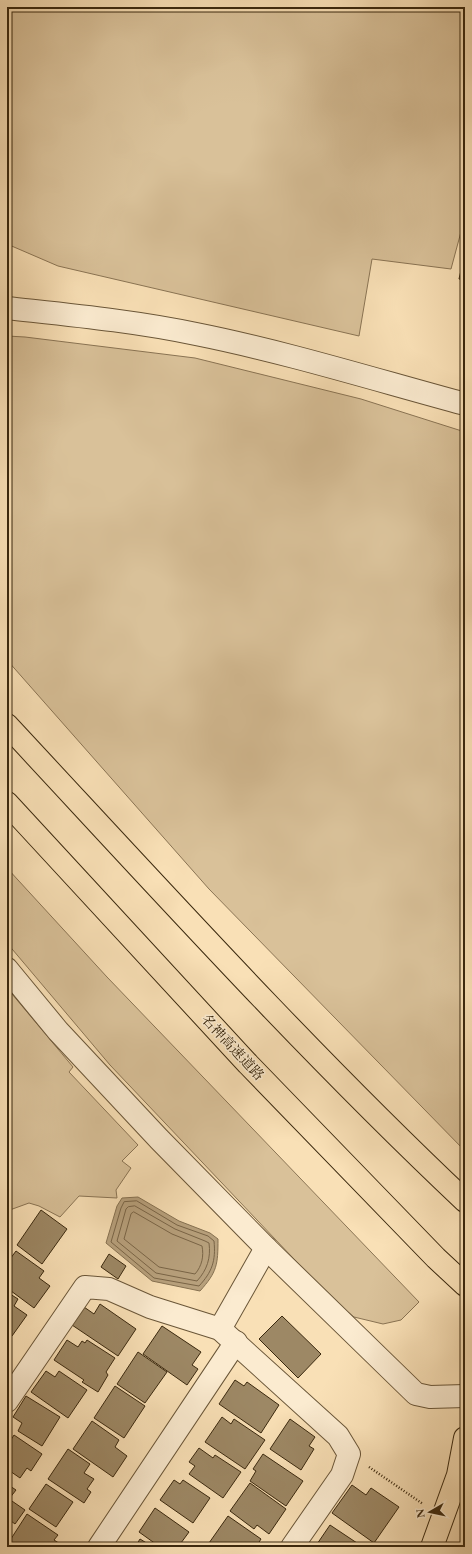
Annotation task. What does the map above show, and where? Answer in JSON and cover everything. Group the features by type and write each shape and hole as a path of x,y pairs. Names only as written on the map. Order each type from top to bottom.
{"main road":[{"path":"7,725 274,1010 404,1142 462,1198"},
{"name":"名神高速道路","path":"7,803 248,1064 436,1258 465,1285"},
{"path":"432,1547 458,1475 465,1438"}],"street":[{"path":"7,308 117,321 196,334 283,355 465,404"},
{"path":"7,969 58,1031 159,1139 266,1248 416,1394 430,1397 465,1396"},
{"path":"220,1328 266,1248"},
{"path":"7,1401 85,1287 109,1289 150,1307 220,1328 338,1436 349,1454 342,1475 292,1547"},
{"path":"99,1547 236,1342"}],"path":[{"path":"363,1464 415,1499"}],"shaded area":[{"path":"7,7 465,7 465,217 451,269 372,259 359,336 58,266 7,244"},
{"path":"7,336 195,358 361,399 465,432 465,1151 209,889 7,660"},
{"path":"7,868 107,977 419,1302 401,1320 383,1324 354,1317 330,1297 110,1065 7,943"},
{"path":"7,988 73,1067 69,1072 138,1145 122,1161 131,1168 116,1190 117,1198 79,1196 60,1217 39,1206 29,1203 7,1211"}],"water":[{"path":"138,1197 179,1221 210,1233 218,1239 218,1255 215,1268 210,1279 200,1291 152,1281 106,1243 117,1206 122,1198"}],"building":[{"path":"465,253 465,280 459,279"},
{"path":"41,1210 67,1229 42,1264 17,1245"},
{"path":"16,1251 44,1271 39,1278 50,1286 34,1308 7,1288 7,1263"},
{"path":"109,1254 126,1266 118,1279 101,1267"},
{"path":"7,1292 18,1299 14,1306 27,1315 12,1336 7,1332"},
{"path":"100,1304 136,1329 118,1356 72,1325 84,1307 94,1314"},
{"path":"282,1316 321,1354 298,1378 259,1339"},
{"path":"162,1326 201,1352 192,1365 198,1369 187,1385 143,1354"},
{"path":"67,1340 78,1347 82,1341 85,1343 87,1340 115,1358 106,1372 108,1375 98,1392 82,1382 84,1380 54,1360"},
{"path":"138,1352 167,1372 145,1403 117,1384"},
{"path":"46,1371 55,1377 59,1371 87,1390 68,1418 31,1392"},
{"path":"235,1380 244,1386 247,1382 279,1405 261,1433 219,1404"},
{"path":"115,1386 145,1406 124,1438 94,1418"},
{"path":"26,1396 60,1417 42,1446 18,1431 22,1423 13,1417"},
{"path":"222,1417 231,1424 234,1419 265,1440 245,1469 205,1442"},
{"path":"290,1419 315,1437 309,1446 314,1449 301,1470 270,1449"},
{"path":"92,1421 119,1440 115,1447 127,1456 113,1477 73,1449"},
{"path":"14,1435 42,1454 31,1471 27,1468 20,1478 7,1469 7,1446"},
{"path":"199,1448 213,1458 215,1455 241,1472 223,1498 189,1474 195,1466 189,1462"},
{"path":"68,1449 90,1464 84,1473 94,1479 87,1489 91,1492 84,1503 48,1479"},
{"path":"263,1454 303,1481 286,1506 250,1481 256,1471 253,1469"},
{"path":"174,1480 180,1484 183,1480 210,1498 193,1523 160,1500"},
{"path":"250,1483 286,1509 269,1534 257,1525 254,1529 230,1511"},
{"path":"7,1484 16,1490 9,1499 25,1510 15,1524 7,1518"},
{"path":"46,1484 73,1502 56,1527 29,1509"},
{"path":"352,1485 366,1495 371,1488 399,1507 374,1543 332,1513"},
{"path":"155,1508 189,1532 178,1547 160,1547 139,1532"},
{"path":"27,1514 58,1535 54,1540 65,1547 9,1547 7,1545"},
{"path":"228,1516 261,1539 256,1547 215,1547 209,1543"},
{"path":"330,1525 363,1547 315,1547"},
{"path":"140,1539 153,1547 135,1547"}]}
